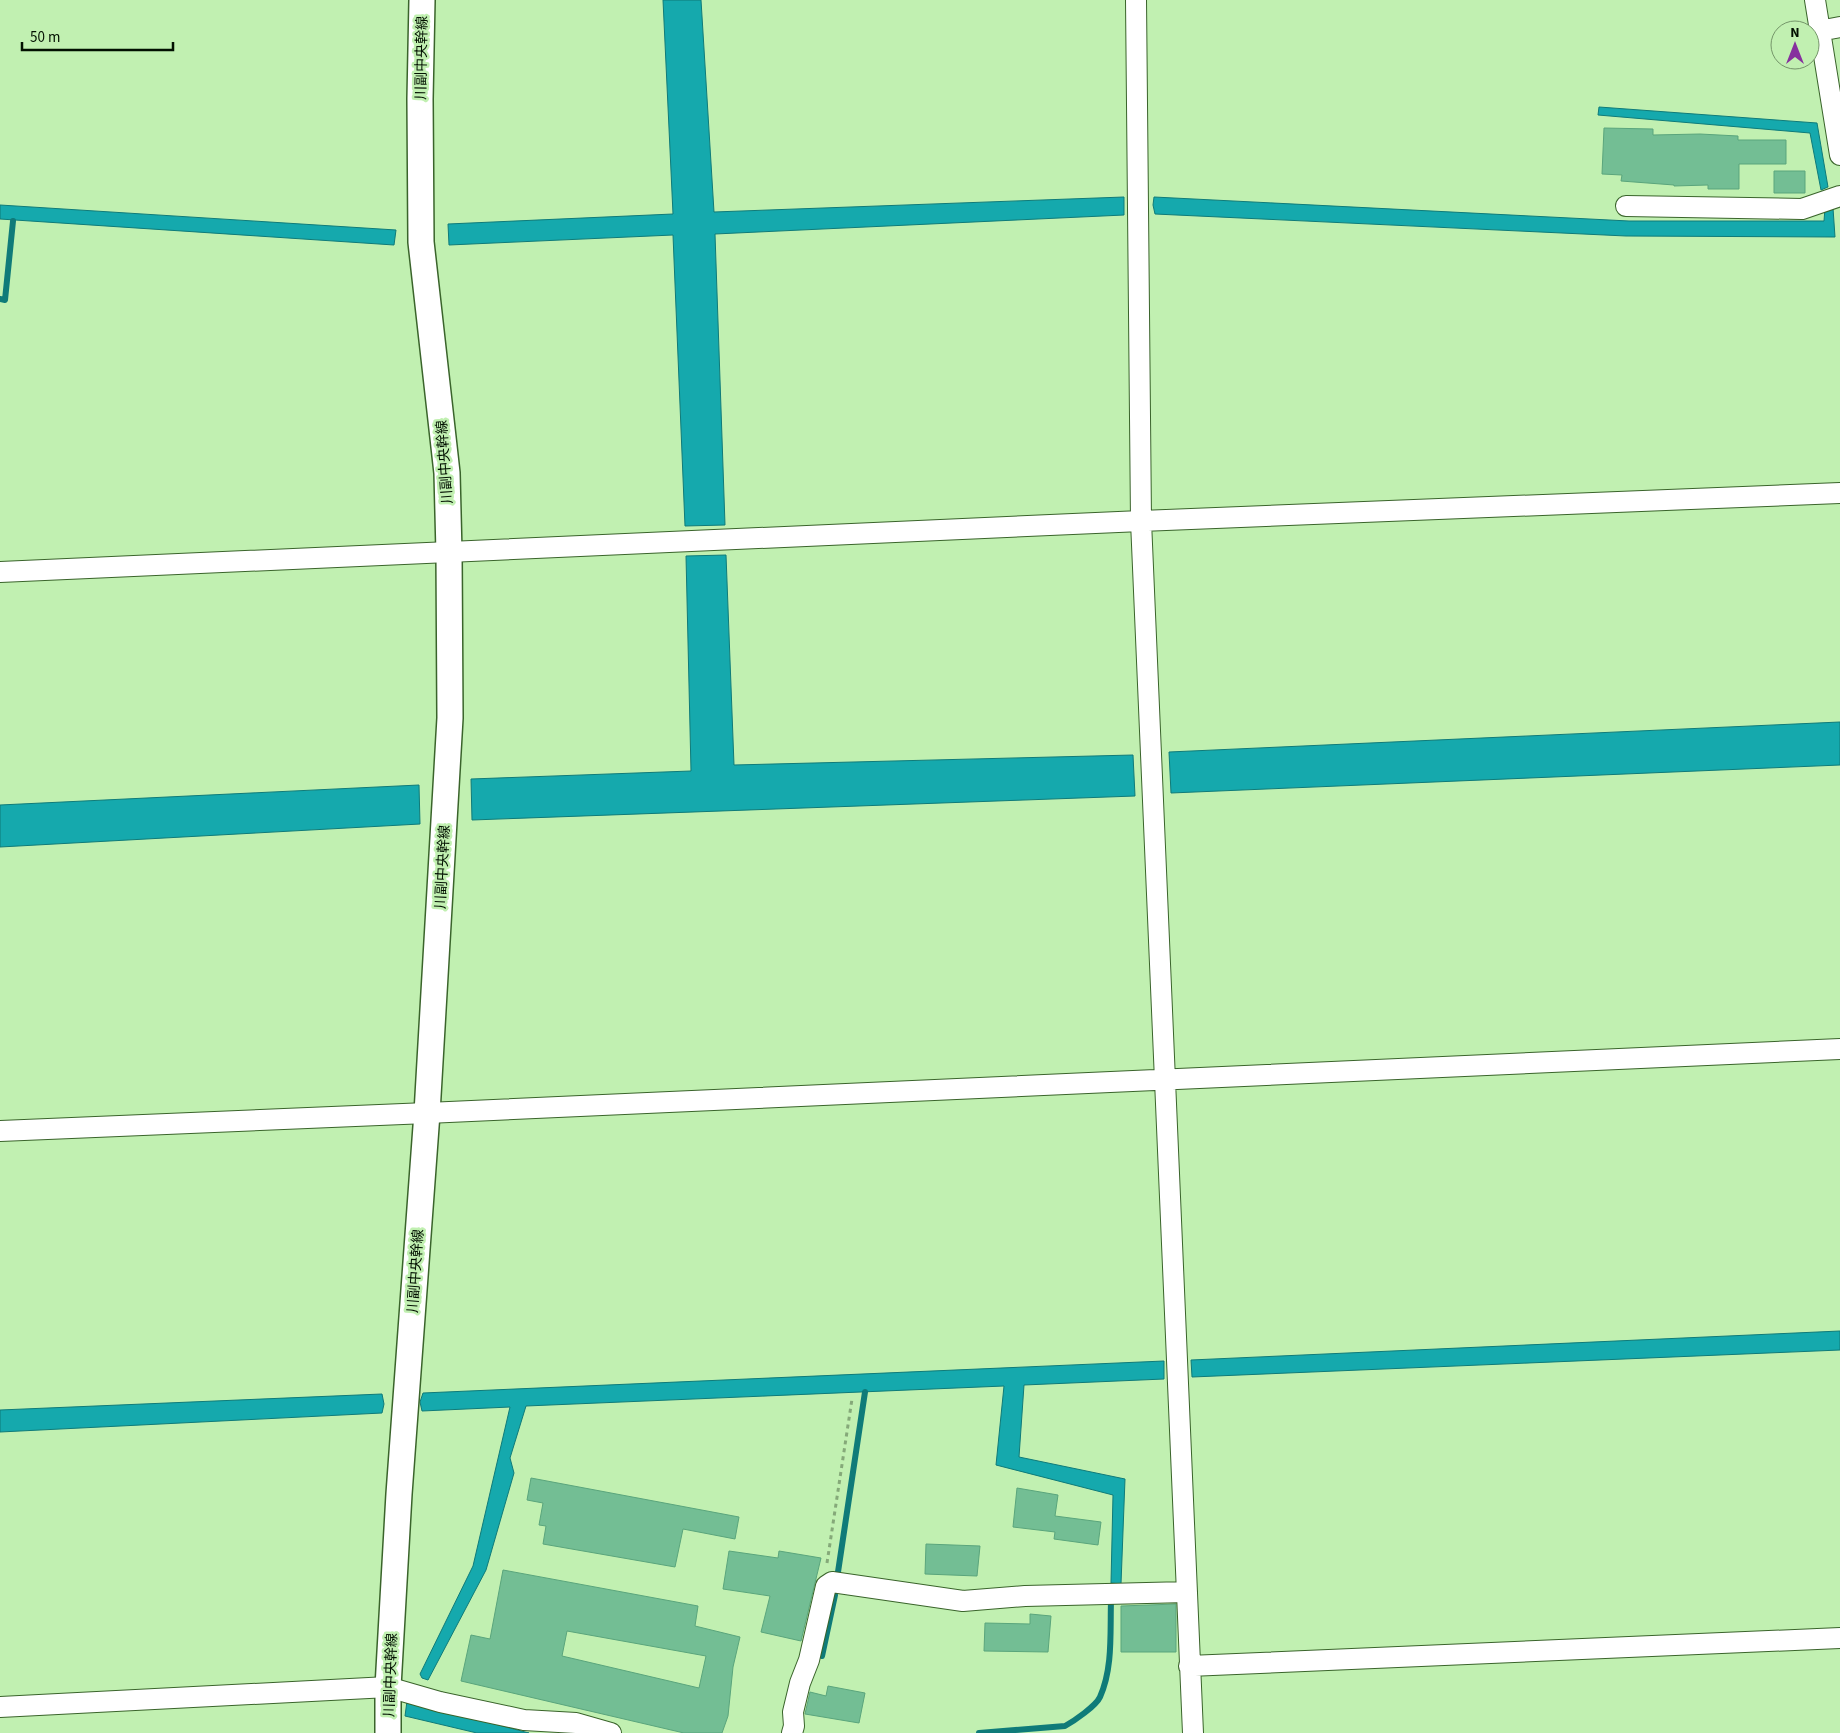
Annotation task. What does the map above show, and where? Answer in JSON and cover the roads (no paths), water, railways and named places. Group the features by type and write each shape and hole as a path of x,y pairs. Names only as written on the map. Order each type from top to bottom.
{"street":[{"name":"川副中央幹線","path":"388,1733 388,1687 399,1494 427,1113 450,718 447,473 421,242 420,98 422,0"},
{"path":"1136,0 1142,521 1193,1733"},
{"path":"1815,0 1818,20"},
{"path":"1820,31 1840,27"},
{"path":"1820,37 1840,156"},
{"path":"1626,206 1802,209 1840,196"},
{"path":"0,572 1142,521 1840,493"},
{"path":"0,1131 1840,1049"},
{"path":"792,1733 794,1726 793,1712 800,1683 809,1660 826,1586 832,1582 963,1601 1025,1596 1187,1592"},
{"path":"1189,1666 1840,1638"},
{"path":"0,1707 388,1687 440,1702 524,1720 576,1723 611,1733"}],"water":[{"path":"663,0 701,0 714,212 1124,197 1124,215 715,234 725,525 685,526 673,235 449,245 448,224 673,214"},
{"path":"1599,107 1817,123 1828,187 1821,190 1810,133 1598,115"},
{"path":"1154,197 1629,221 1824,221 1825,208 1833,208 1835,237 1626,236 1155,214"},
{"path":"0,205 396,230 394,245 0,219"},
{"path":"726,555 734,765 1133,755 1135,796 472,820 471,779 691,771 686,556"},
{"path":"1840,722 1840,765 1171,793 1169,752"},
{"path":"419,785 420,824 0,847 0,805"},
{"path":"1840,1331 1840,1350 1192,1377 1191,1360"},
{"path":"1164,1361 1164,1379 1024,1385 1019,1457 1125,1479 1121,1584 1111,1583 1113,1495 996,1465 1004,1386 526,1406 510,1458 514,1473 486,1570 428,1680 422,1678 420,1674 473,1566 510,1407 422,1411 420,1402 423,1393"},
{"path":"382,1394 384,1404 382,1413 0,1432 0,1410"},
{"path":"407,1701 529,1733 477,1733 405,1716"}],"waterway":[{"path":"0,299 5,300 13,221"},
{"path":"838,1572 865,1392"},
{"path":"822,1656 835,1595"},
{"path":"979,1733 1065,1726 1094,1705 1098,1701 1104,1686 1109,1662 1111,1601"}]}
